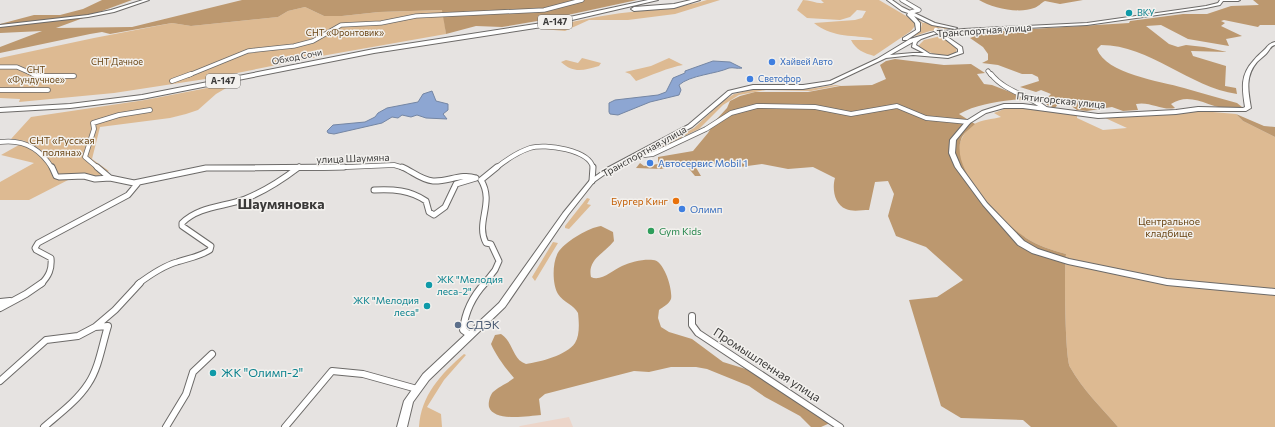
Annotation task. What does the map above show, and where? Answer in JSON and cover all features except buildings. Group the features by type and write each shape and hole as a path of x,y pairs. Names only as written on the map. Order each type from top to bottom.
{"highway":[{"name":"Обход Сочи","path":"0,110 63,107 135,98 354,55 512,30 655,0"},
{"path":"662,0 655,4 659,6 669,6"},
{"name":"Обход Сочи","path":"596,13 669,6 697,0"}],"main road":[{"path":"0,26 88,16 112,11 146,0"},
{"path":"888,0 895,3 916,20 919,26 918,30 895,50"},
{"path":"1222,0 1238,0"},
{"name":"Транспортная улица","path":"402,427 410,402 417,389 436,367 508,297 554,229 592,181 609,169 690,126 730,92 761,86 803,87 824,84 846,76 912,40 926,35 981,29 1087,24 1206,7 1219,4 1222,0"},
{"path":"901,8 939,26 981,29"},
{"path":"901,8 946,37 960,48 962,51 960,54"},
{"path":"926,35 914,43 914,46 919,50 940,56 960,54"},
{"name":"Пятигорская улица","path":"1275,42 1270,45 1266,53 1257,59 1247,74 1244,90 1248,108 1244,110 1198,109 1176,112 1098,116 1016,105 1004,106 984,112 968,122 953,140 952,153 958,167 985,204 1018,239 1028,247 1044,254 1068,261 1167,282 1275,292"},
{"path":"881,58 904,54 944,57 960,54"}],"street":[{"path":"172,81 253,50 294,46 313,42 341,25 381,23 416,16 544,10 582,0"},
{"path":"902,0 919,10 911,12"},
{"path":"0,67 17,68 37,76 74,76"},
{"path":"988,71 1000,86 1035,99 1046,109"},
{"path":"0,90 48,90"},
{"path":"641,153 645,155 653,154 716,124 731,114 753,107 812,107 851,114 897,106 926,118 968,122"},
{"path":"110,178 100,168 88,162 85,157 94,129 93,123 119,115 150,110"},
{"path":"0,142 16,141 29,145 40,153 54,170 56,176 81,175 95,179 110,178 138,182 128,195 38,243 34,248 52,258 54,266 51,274 42,283 0,308"},
{"path":"374,190 399,189 415,195 426,201 429,212 434,215 440,213 456,184 479,179 527,149 546,145 588,158 592,166 592,181"},
{"name":"улица Шаумяна","path":"138,182 190,170 226,167 324,168 394,165 403,167 430,181 443,181 470,175 479,179"},
{"path":"0,381 46,340 78,336 95,327 115,310 134,287 150,275 176,262 201,256 210,250 211,246 182,226 184,220 202,210 223,206 258,193 299,167"},
{"path":"470,335 463,330 471,303 499,261 491,244 486,243 482,236 488,195 479,179"},
{"path":"0,302 13,300"},
{"name":"Промышленная улица","path":"692,316 692,325 698,333 840,427"},
{"path":"44,427 72,402 92,376 102,342 109,328 105,326 95,327"},
{"path":"166,427 186,394 193,372 212,354"},
{"path":"285,427 332,371 378,378 417,389"}],"shaded area":[{"path":"102,0 132,0 56,28 132,27 242,0 637,0 549,19 502,27 476,26 446,34 442,10 379,12 342,16 324,16 305,7 288,11 278,17 191,26 172,23 110,34 102,32 0,53 0,47 42,31 0,33 0,24 34,15 60,15 83,9"},
{"path":"979,0 1083,0 1060,4 1045,1 1028,10 1013,10 998,8"},
{"path":"1253,0 1275,0 1275,25 1260,25 1258,27 1224,20 1221,21 1225,23 1221,26 1242,36 1226,39 1229,46 1188,39 1161,25 1146,26 1169,44 1178,47 1186,45 1227,52 1191,51 1193,56 1226,66 1225,86 1236,88 1237,94 1219,90 1202,83 1136,52 1119,47 1101,45 1097,49 1102,58 1111,65 1122,70 1148,79 1237,103 1242,107 1232,109 1188,99 1180,100 1171,104 1175,108 1170,109 1141,103 1136,104 1138,110 1123,111 1112,107 1087,111 1077,110 1067,103 1059,103 1055,108 1047,105 1044,101 1051,94 1041,90 1036,92 1020,87 1039,81 1038,77 1032,74 1022,74 998,65 982,63 988,60 988,54 983,47 970,38 986,32 1129,23 1130,21 1183,14 1207,14 1231,6 1259,5"},
{"path":"895,59 944,65 971,64 985,73 977,74 984,84 992,85 1031,100 1014,100 992,103 972,108 959,114 975,124 965,133 961,140 960,152 963,166 981,195 1016,231 1035,243 1066,254 1066,332 1070,367 1086,391 1118,427 1031,427 1023,420 961,418 941,406 909,300 937,297 963,280 926,247 896,236 888,216 894,194 888,181 875,182 869,210 854,211 842,207 836,200 834,191 835,178 813,167 788,169 762,164 740,167 704,163 695,166 701,176 695,176 685,164 661,169 636,168 640,163 644,166 658,164 658,157 693,151 708,133 715,121 727,108 730,101 740,96 755,92 808,92 840,86 872,85 886,79 880,65 886,61"},
{"path":"1236,114 1264,126 1275,127 1275,137 1243,121"},
{"path":"601,226 613,232 614,241 594,261 590,271 591,277 603,277 622,266 637,261 657,261 667,276 671,289 671,299 659,310 658,318 661,327 669,332 692,339 723,362 749,370 830,423 821,427 811,427 800,416 765,397 749,386 707,369 696,367 671,367 649,372 634,371 545,394 539,399 541,415 512,417 497,415 492,412 489,405 492,393 514,378 501,361 491,344 495,335 501,334 508,342 515,355 521,362 526,364 546,360 560,354 571,347 577,340 579,324 578,313 560,297 556,290 554,279 555,261 559,251 573,239 584,232"},
{"path":"569,417 573,427 519,427 520,426"}],"green space":[{"path":"707,0 720,0 675,14 628,20 589,20 565,31 542,29 575,21 620,13 678,6"},
{"path":"803,0 824,3 821,0 879,0 913,20 915,26 911,31 874,56 861,51 851,40 873,40 871,38 834,33 820,28 814,23 855,20 862,18 866,11 857,10 850,17 840,20 807,18 797,10"},
{"path":"305,7 324,16 342,16 379,12 443,10 446,34 327,55 212,78 114,93 19,102 20,99 0,98 0,58 172,23 191,26 278,17 288,11"},
{"path":"919,20 923,23 927,22 953,28 930,31 912,37 921,28 922,24"},
{"path":"941,36 957,48 956,52 947,55 937,55 918,46 924,40"},
{"path":"582,58 601,63 599,66 589,69 575,70 561,62 566,60 578,63"},
{"path":"669,58 683,65 636,81 630,74 625,72 651,66"},
{"name":"СНТ «Русская поляна»","path":"228,84 228,87 216,94 198,110 170,118 100,127 92,159 109,171 91,180 72,178 29,200 0,200 0,182 34,163 1,155 26,141 11,139 31,117 145,100"},
{"path":"841,85 811,91 766,90 739,95 723,105 699,129 652,152 694,128 723,101 734,94 755,89 809,89"},
{"name":"Центральное кладбище","path":"1024,108 1077,115 1077,118 1103,130 1127,128 1103,117 1201,111 1236,114 1243,121 1275,137 1275,427 1118,427 1086,391 1070,367 1068,360 1065,313 1066,254 1045,248 1031,241 1016,231 995,212 976,189 968,176 962,164 959,153 960,144 963,137 974,124 1001,117 994,113 1004,109"},
{"path":"587,198 590,199 587,204 591,205 569,229 565,228 565,226"},
{"path":"553,242 558,243 535,281 532,277"},
{"path":"464,354 466,355 444,380 427,407 441,414 442,427 419,427 421,415 428,395 440,377"}],"water":[{"path":"713,61 730,62 742,68 729,68 690,79 679,85 681,90 679,95 650,102 618,115 610,114 609,103 615,100 658,95 666,92 673,78 685,73 685,71"},
{"path":"432,91 436,101 448,104 448,110 443,114 447,119 426,118 417,115 411,117 402,115 398,118 392,117 382,123 334,134 328,133 327,131 333,125 365,122 387,108 418,102 423,94"}],"place":[{"name":"ВКУ","path":"1129,13"},
{"name":"Хайвей Авто","path":"772,62"},
{"name":"Светофор","path":"750,79"},
{"name":"Автосервис Mobil 1","path":"650,163"},
{"name":"Бургер Кинг","path":"676,201"},
{"name":"Олимп","path":"682,209"},
{"name":"Gym Kids","path":"651,231"},
{"name":"ЖК \"Мелодия леса-2\"","path":"429,285"},
{"name":"ЖК \"Мелодия леса\"","path":"427,306"},
{"name":"СДЭК","path":"458,325"},
{"name":"ЖК \"Олимп-2\"","path":"213,373"}],"district":[{"name":"Шаумяновка","path":"281,204"}],"park label":[{"name":"СНТ «Фронтовик»","path":"345,33"},
{"name":"СНТ Дачное","path":"117,62"},
{"name":"СНТ «Фундучное»","path":"36,76"}]}
